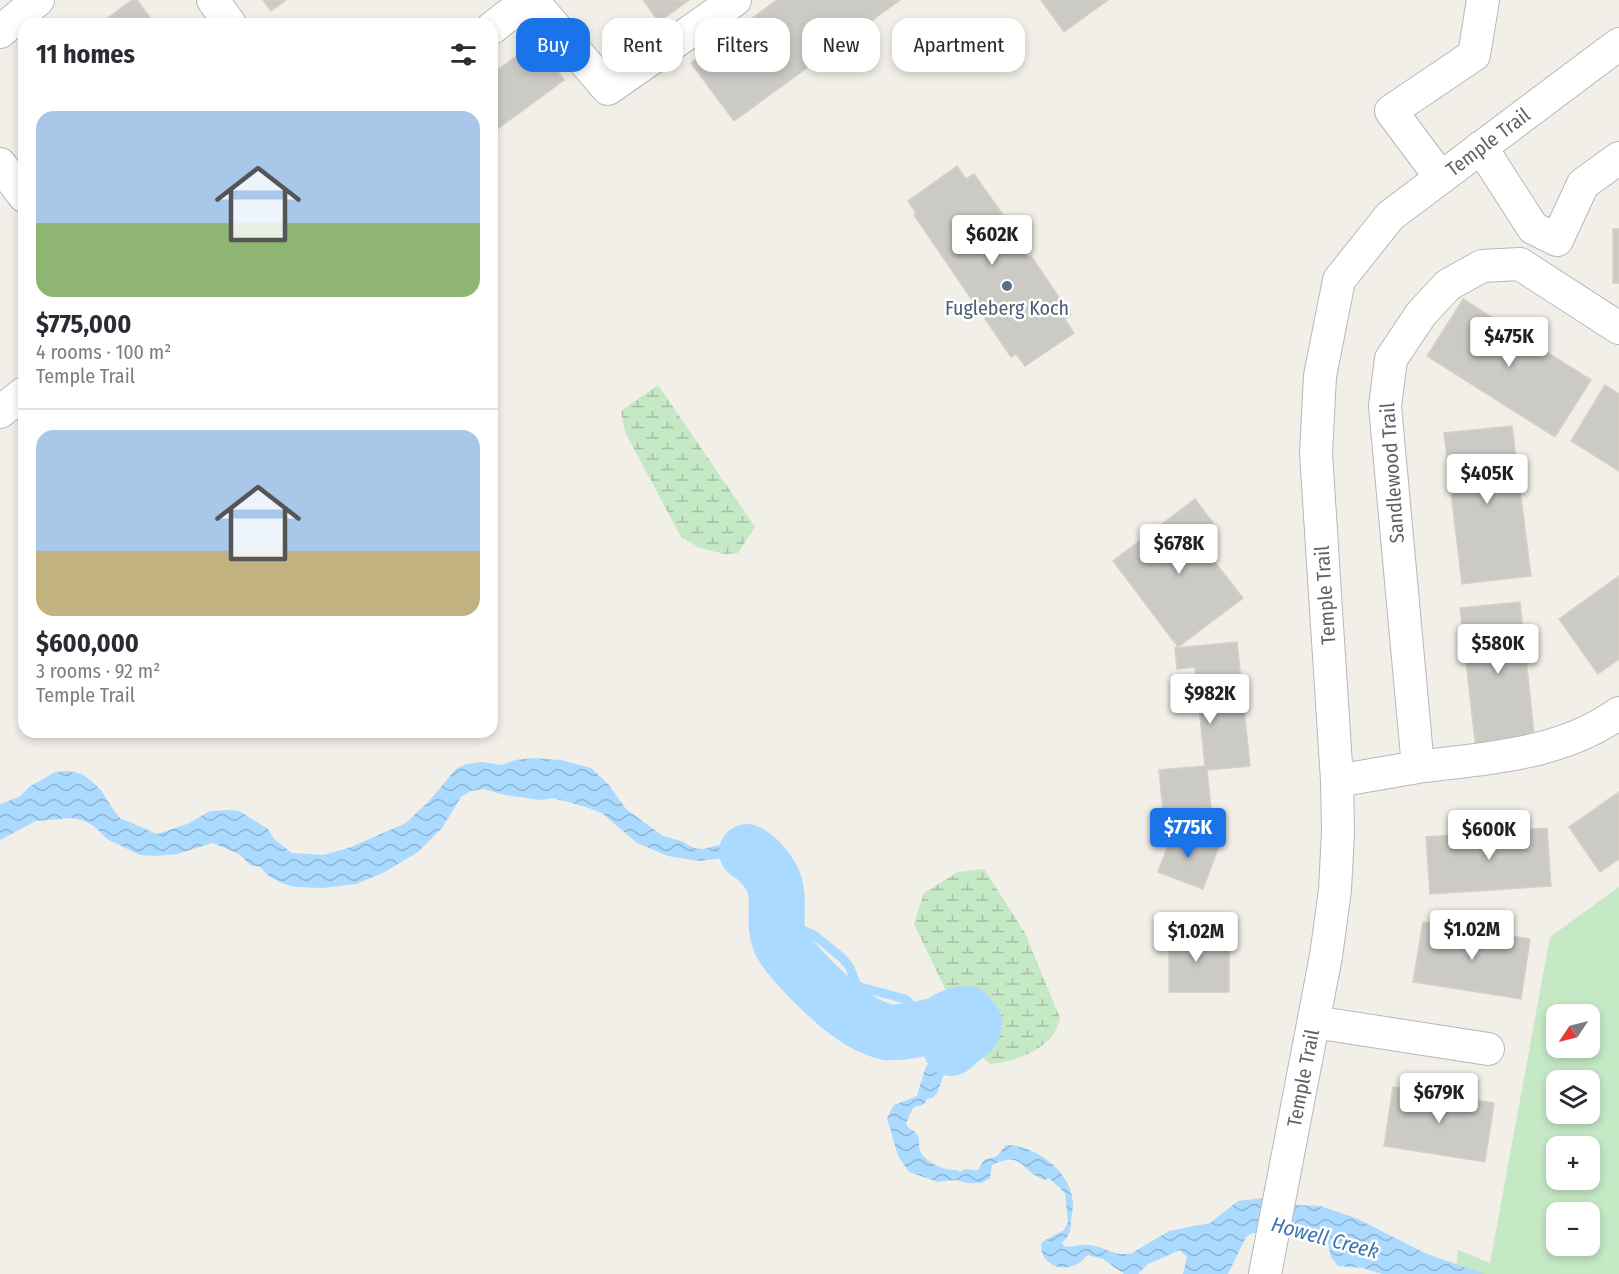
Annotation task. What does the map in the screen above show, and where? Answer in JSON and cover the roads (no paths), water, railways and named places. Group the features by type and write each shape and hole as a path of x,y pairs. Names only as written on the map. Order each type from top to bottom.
{"street":[{"path":"0,32 38,0"},
{"path":"213,0 226,18"},
{"path":"498,24 530,0 608,89 735,0"},
{"path":"1441,178 1391,111 1474,55 1483,0"},
{"name":"Temple Trail","path":"1267,1266 1326,956 1335,890 1338,832 1337,781 1316,453 1320,376 1340,280 1390,216 1619,44"},
{"path":"1481,147 1533,228 1557,240 1583,184 1619,158"},
{"path":"0,164 18,188"},
{"name":"Sandlewood Trail","path":"1418,767 1385,406 1391,359 1421,314 1448,285 1482,266 1520,264 1619,328"},
{"path":"0,412 18,398"},
{"path":"1337,781 1418,767 1527,753 1563,742 1619,712"},
{"path":"1314,1022 1488,1049"}],"water":[{"path":"533,758 561,760 591,768 609,785 626,809 663,836 681,841 694,848 703,849 728,843 749,844 757,849 771,865 782,882 787,893 788,909 778,912 777,916 772,916 760,877 750,860 732,857 699,861 668,856 637,843 603,814 589,808 553,798 542,800 505,795 483,789 471,791 461,797 442,828 418,852 383,873 356,884 323,888 294,887 282,883 270,877 260,867 250,865 239,854 213,843 177,854 140,855 107,839 94,826 71,818 36,821 0,840 0,804 19,797 29,787 55,772 69,771 82,774 101,790 120,818 157,834 187,824 210,811 239,811 268,829 274,839 292,853 324,855 351,847 406,823 430,800 456,769 466,764 482,762 502,765"},
{"path":"954,1001 983,1002 993,1007 1000,1019 994,1038 980,1058 974,1060 970,1055 956,1054 948,1063 937,1093 927,1099 923,1105 913,1108 906,1123 918,1135 920,1151 923,1155 931,1163 942,1168 959,1172 965,1169 978,1170 984,1160 997,1156 1006,1145 1032,1151 1055,1166 1070,1188 1073,1201 1070,1229 1062,1243 1064,1246 1089,1245 1115,1253 1132,1253 1169,1231 1210,1223 1238,1201 1264,1198 1277,1204 1320,1206 1356,1218 1427,1254 1485,1274 1382,1274 1363,1268 1338,1266 1331,1257 1328,1242 1317,1237 1280,1233 1252,1233 1246,1237 1228,1274 1183,1274 1187,1257 1180,1250 1148,1264 1138,1274 1124,1274 1103,1259 1088,1255 1070,1267 1051,1264 1043,1255 1042,1242 1064,1230 1068,1222 1065,1193 1049,1178 1045,1180 1011,1160 992,1165 990,1178 982,1183 966,1183 956,1180 938,1182 909,1172 898,1156 887,1118 894,1105 917,1096 925,1069 938,1047 943,1041 957,1033 965,1023 961,1019 948,1026 941,1026 940,1022 945,1017 941,1016 940,1011 945,1004"}],"waterway":[{"name":"Howell Creek","path":"747,852 766,868 775,885 777,928 784,949 823,991 859,1020 887,1032 923,1028 967,1014 974,1023 973,1029 951,1048"},
{"path":"782,898 788,920 796,927 814,935 841,957 849,966 857,986 905,999 909,1002 909,1008 919,1013 936,1013 949,1017"}],"place":[{"name":"Fugleberg Koch","path":"1007,286"}]}
